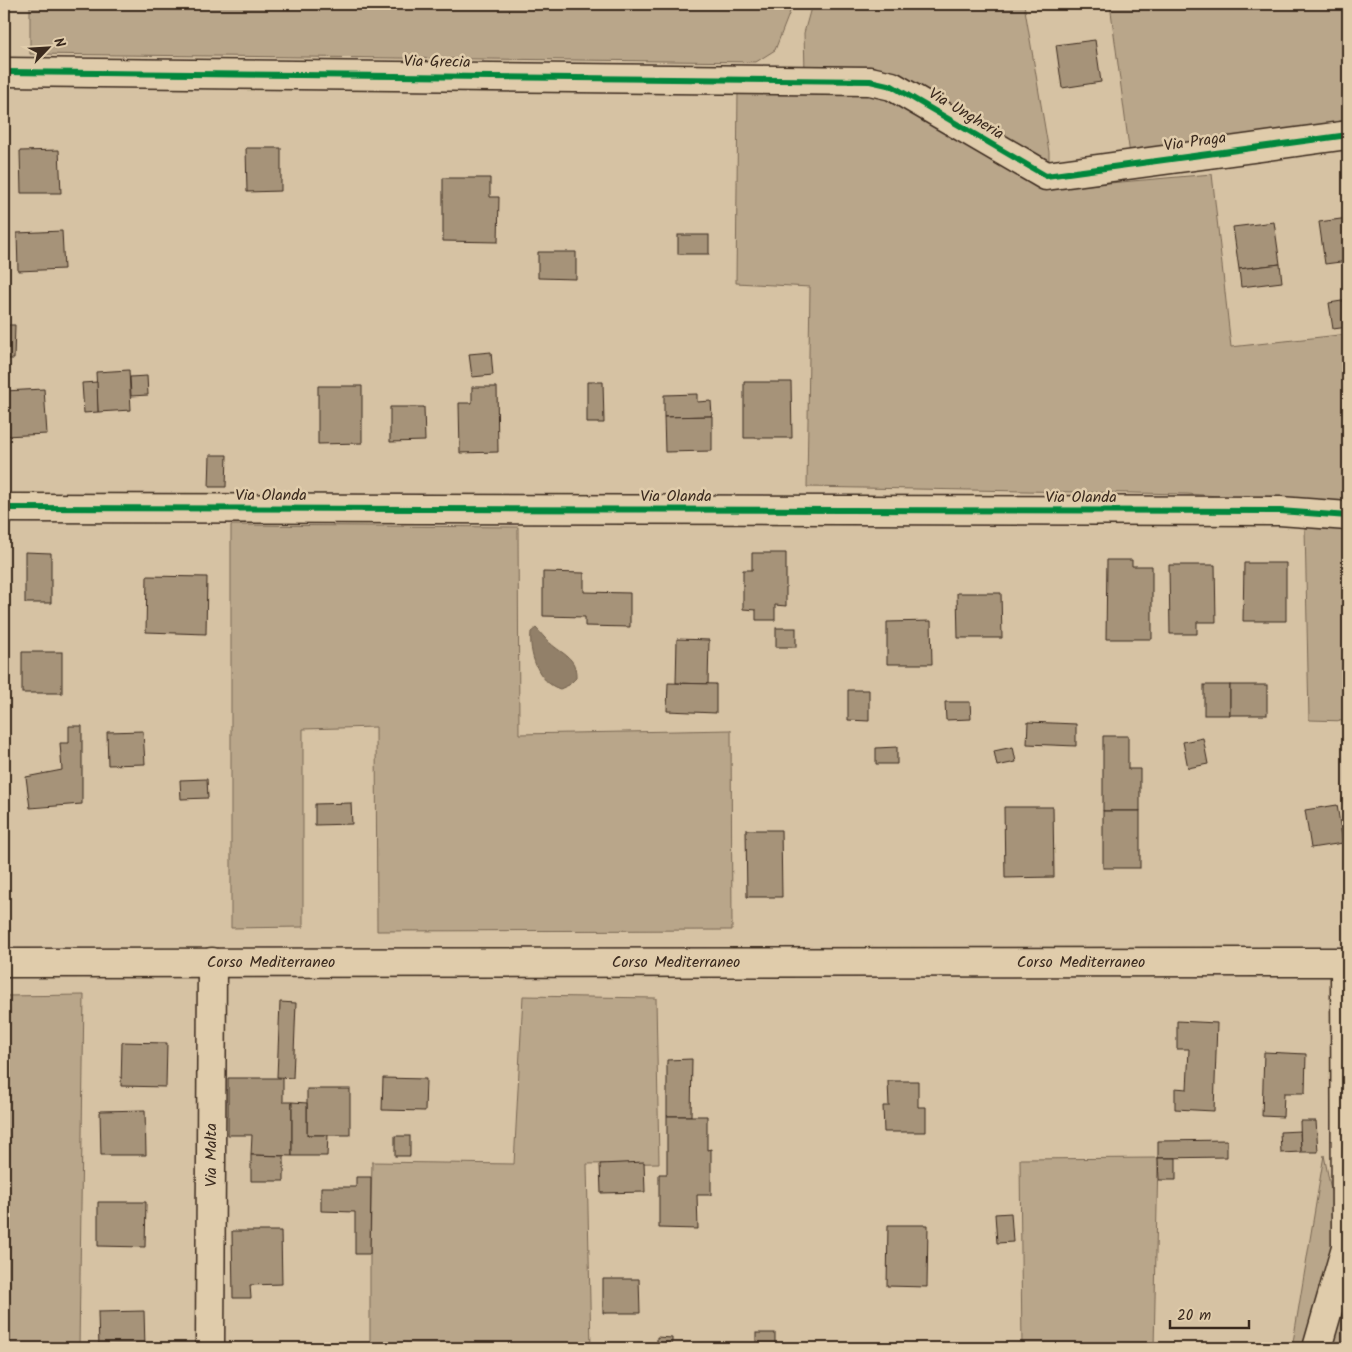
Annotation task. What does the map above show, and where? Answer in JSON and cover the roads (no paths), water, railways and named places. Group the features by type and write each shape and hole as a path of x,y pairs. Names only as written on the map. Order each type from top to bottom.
{"street":[{"name":"Via Grecia","path":"4,72 870,81"},
{"name":"Via Ungheria","path":"870,81 892,86 1046,176"},
{"name":"Via Praga","path":"1046,176 1348,135"},
{"name":"Via Olanda","path":"4,508 1260,511 1348,516"},
{"name":"Via Malta","path":"210,1348 212,962"},
{"name":"Corso Mediterraneo","path":"4,963 1347,962"},
{"path":"1317,1348 1346,1247 1347,962"}]}
